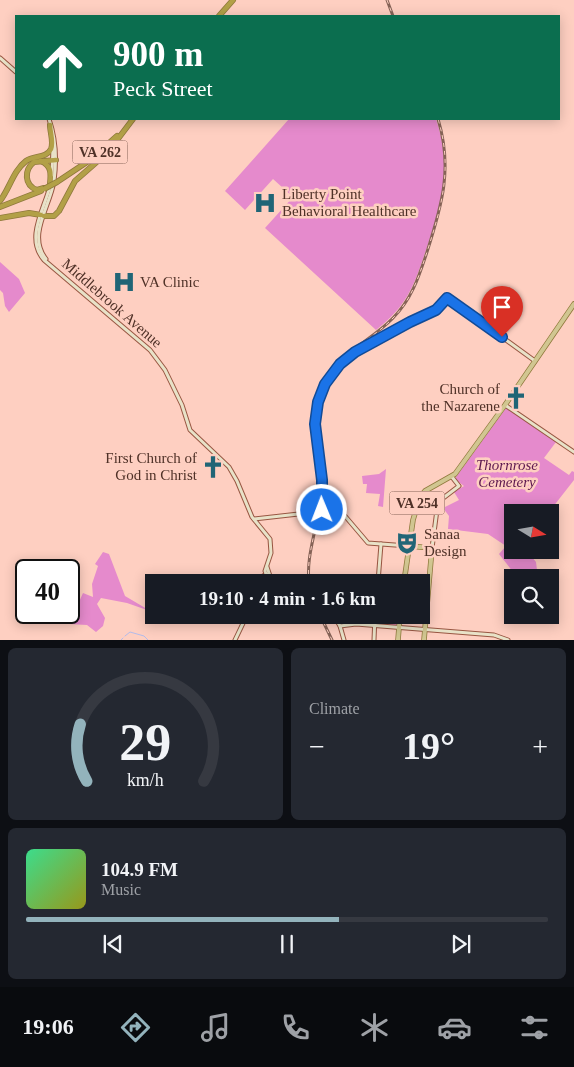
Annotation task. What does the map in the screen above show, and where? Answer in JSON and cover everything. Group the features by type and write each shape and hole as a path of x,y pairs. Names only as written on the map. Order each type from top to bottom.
{"highway":[{"path":"220,15 233,0"},
{"path":"0,218 29,213 41,217 54,216 59,211 74,181 108,152 132,120"},
{"name":"VA 262","path":"44,188 63,179 82,166 102,150 132,120"},
{"path":"44,188 35,189 30,186 27,180 27,170 30,165 40,159 51,148 50,125"},
{"path":"0,201 19,169 29,159 54,160"},
{"path":"40,159 50,168 50,184"},
{"path":"0,208 44,188"}],"main road":[{"name":"VA 254","path":"405,574 414,512 420,497 425,491 452,477 506,404 574,304"},
{"path":"408,546 432,548 424,640"},
{"path":"398,640 399,624"}],"street":[{"path":"0,58 15,71"},
{"path":"49,120 53,139 54,160"},
{"path":"41,217 54,160 55,140 49,120"},
{"name":"Middlebrook Avenue","path":"54,160 53,185 41,217 38,233 40,249 48,262 156,356 166,370 182,405 191,432 229,467 254,519 268,536 271,543 271,553 266,567 267,574"},
{"path":"322,511 322,480 315,428 321,393 329,379 343,362 360,349 433,311 448,298 535,361"},
{"path":"506,404 574,452"},
{"path":"432,548 437,503 459,486 452,477"},
{"path":"254,519 333,510 341,513 368,542 408,546"},
{"path":"379,574 381,544"},
{"path":"235,640 243,624"},
{"path":"344,640 340,626 350,624 496,635 508,640"},
{"path":"374,640 375,626"}],"green space":[{"path":"288,120 436,120 441,136 444,169 437,217 413,285 402,304 376,330 265,228 293,197 273,179 245,210 225,191"},
{"path":"0,262 19,279 25,293 9,312 5,306 3,293 0,290"},
{"name":"Thornrose Cemetery","path":"506,408 556,442 544,458 569,475 572,471 574,472 574,480 555,504 504,504 504,545 488,534 448,529 449,516 443,508 459,500 454,492 464,486 456,480 456,477"},
{"path":"386,469 383,507 378,506 380,494 366,493 367,484 363,484 362,476 379,474"},
{"name":"Thornrose Cemetery","path":"504,548 504,559 534,559 536,562 537,569 511,569 499,554"},
{"path":"103,552 109,554 125,596 145,608 101,598 97,604 105,618 103,626 96,632 87,625 69,624 80,624 80,600 83,593 93,597 92,584 98,566 95,564"},
{"path":"378,624 398,624 398,626"}],"waterway":[{"path":"125,636 130,632 144,636 148,640"}],"railway":[{"path":"387,0 393,15"},
{"path":"308,574 319,504 314,428 314,413 318,398 324,382 338,363 393,318 400,311 414,287 432,235 444,186 445,154 438,120"},
{"path":"324,624 332,640"}],"place":[{"name":"Liberty Point Behavioral Healthcare","path":"265,203"},
{"name":"VA Clinic","path":"124,282"},
{"name":"Church of the Nazarene","path":"516,398"},
{"name":"First Church of God in Christ","path":"213,467"},
{"name":"Sanaa Design","path":"407,543"}],"route":[{"path":"322,510 322,480 315,424 322,390 340,364 360,349 436,310 447,298 450,298 502,337"}]}
